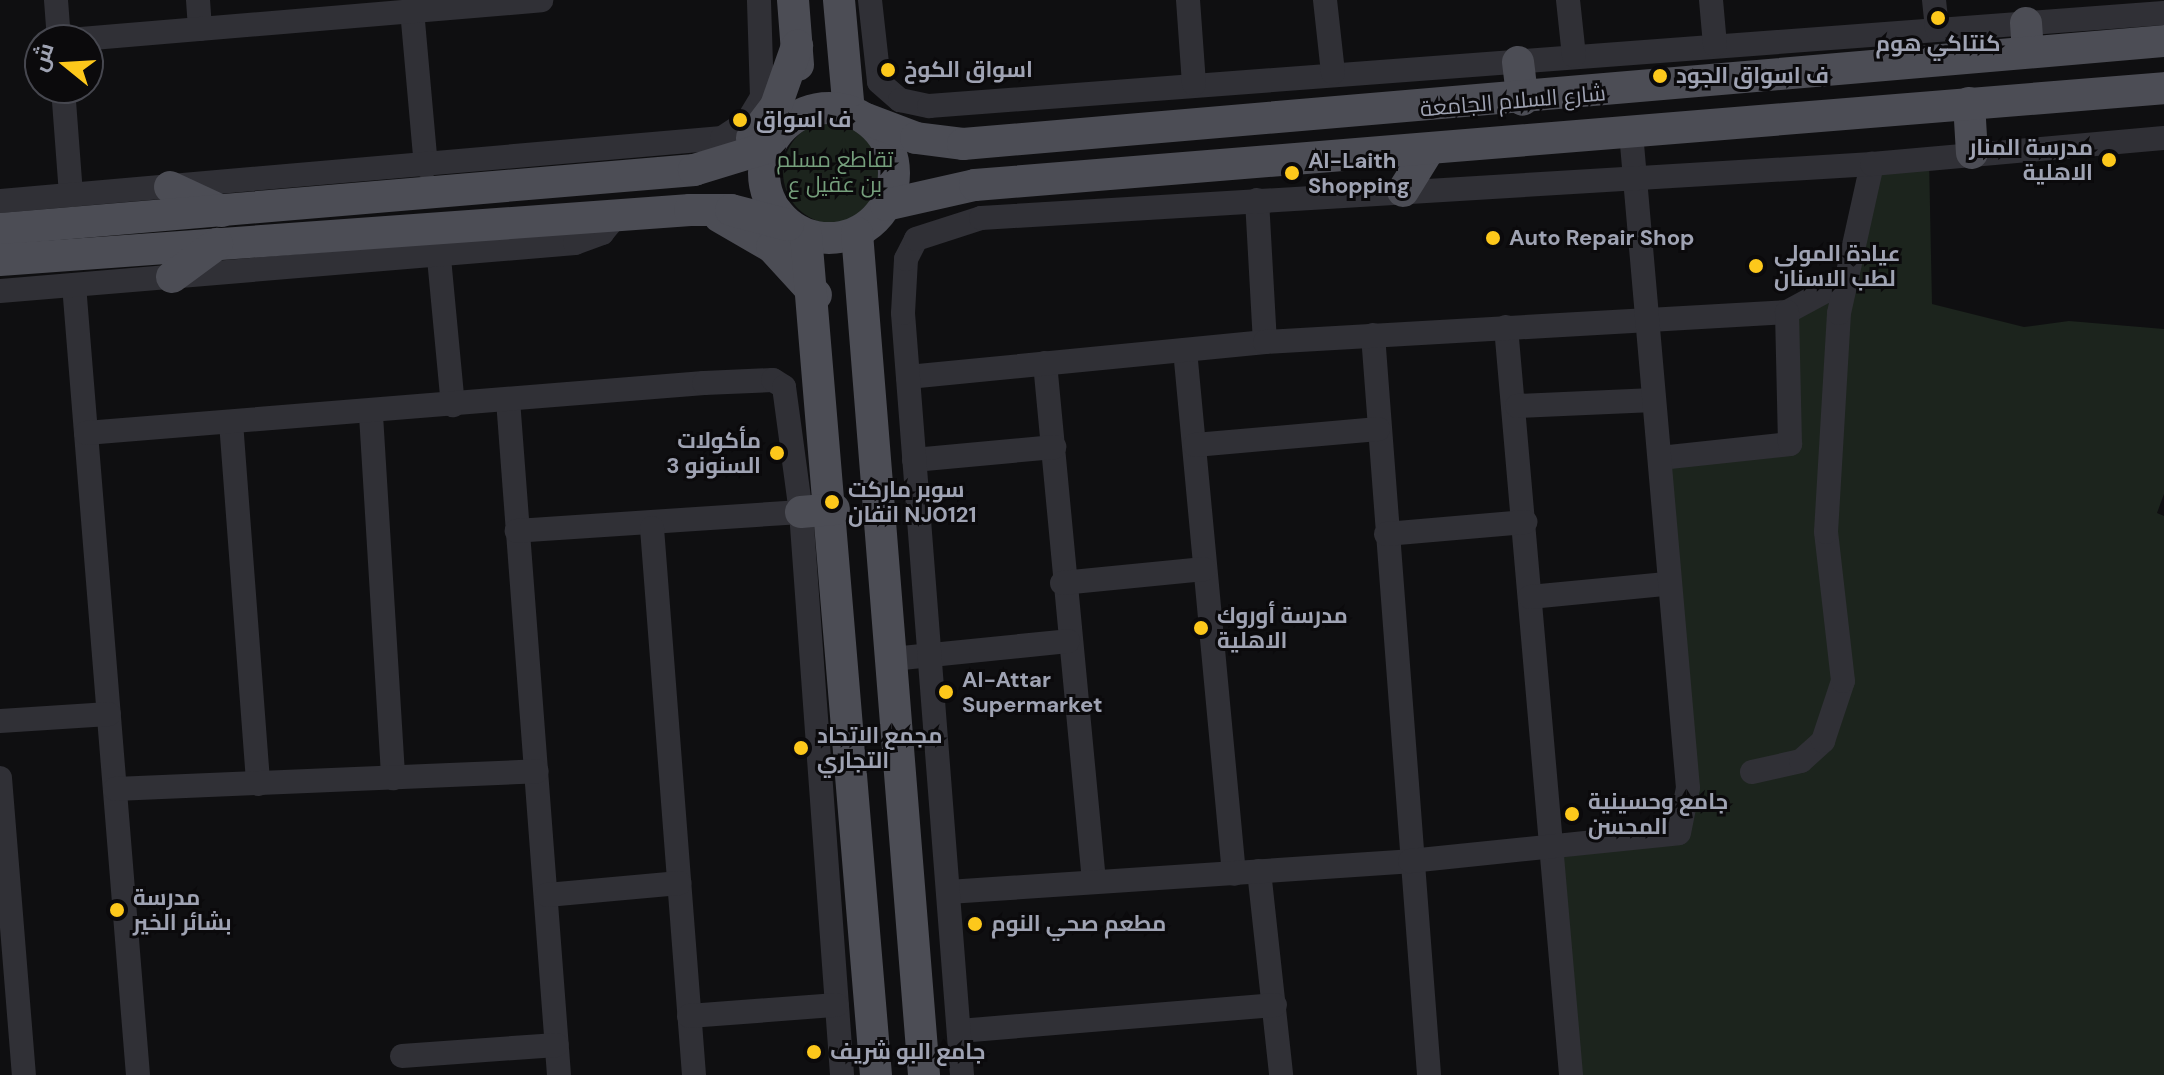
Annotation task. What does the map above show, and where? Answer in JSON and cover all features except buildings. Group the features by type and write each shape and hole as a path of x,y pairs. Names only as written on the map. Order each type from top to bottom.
{"main road":[{"path":"0,229 694,170 769,147 799,115 793,0"},
{"path":"0,260 690,210 741,211 797,230 857,233 886,205 890,149 857,115 839,0"},
{"name":"شارع السلام الجامعة","path":"857,115 937,143 1160,131 1523,100 2027,37 2157,17"},
{"path":"694,170 766,125 797,46"},
{"path":"1518,62 1523,100"},
{"name":"شارع السلام الجامعة","path":"886,205 949,189 2164,88"},
{"path":"1969,103 1972,153"},
{"path":"799,115 857,115"},
{"path":"1160,131 1149,154 1161,170"},
{"path":"769,147 765,189 797,230 816,295 876,1075"},
{"path":"1403,191 1429,149"},
{"path":"170,187 225,212"},
{"path":"690,210 747,230 816,295"},
{"path":"857,233 924,1075"},
{"path":"172,277 217,244"},
{"path":"801,512 834,509"},
{"path":"840,612 858,589 878,601 885,675 894,695"}],"street":[{"path":"56,0 58,24"},
{"path":"198,0 200,29"},
{"path":"104,37 200,29 337,9 412,10 470,2 541,0"},
{"path":"0,201 691,143 735,132 756,111 765,83 759,0"},
{"path":"870,0 879,82 911,105 1937,29 2027,37"},
{"path":"1188,0 1194,84"},
{"path":"1325,0 1333,73"},
{"path":"1568,0 1574,56"},
{"path":"1711,0 1715,45"},
{"path":"1934,0 1937,29"},
{"path":"412,10 426,166"},
{"path":"64,104 71,195"},
{"path":"948,892 1410,861 1679,833 1688,815 1666,584 1660,458 1642,317 1631,133"},
{"path":"962,1075 908,377 906,259 916,239 941,226 1257,200 1872,164 2164,138"},
{"path":"1752,772 1801,761 1823,741 1843,681 1826,532 1839,313 1872,164"},
{"path":"1257,200 1265,342"},
{"path":"0,291 439,258 585,241 617,215"},
{"path":"439,258 453,405"},
{"path":"908,377 1265,342 1642,317 1787,312 1848,279"},
{"path":"74,285 138,1075"},
{"path":"1660,458 1790,444 1787,312"},
{"path":"1506,327 1517,406 1530,597 1571,1075"},
{"path":"1373,335 1410,861 1429,1075"},
{"path":"1185,350 1234,874"},
{"path":"1045,363 1054,447 1062,583 1094,881"},
{"path":"86,433 371,415 508,400 773,380 784,387 792,410 801,512 842,1075"},
{"path":"508,400 559,1075"},
{"path":"1517,406 1654,400"},
{"path":"371,415 393,778"},
{"path":"231,422 258,784"},
{"path":"1195,445 1378,429"},
{"path":"914,460 1054,447"},
{"path":"517,531 652,528 801,512"},
{"path":"1386,534 1525,522"},
{"path":"652,528 694,1075"},
{"path":"1062,583 1204,569"},
{"path":"1530,597 1666,584"},
{"path":"892,659 1068,641"},
{"path":"0,721 109,714"},
{"path":"115,789 537,771"},
{"path":"0,778 24,1075"},
{"path":"1259,871 1281,1075"},
{"path":"547,895 679,883"},
{"path":"689,1016 837,1005"},
{"path":"959,1031 1275,1005"},
{"path":"402,1056 557,1045"}],"green space":[{"name":"تقاطع مسلم بن عقيل ع","path":"835,120 855,124 872,135 883,152 887,172 883,192 872,209 855,220 835,224 815,220 798,209 787,192 783,172 787,152 798,135 815,124"},
{"path":"1929,158 1932,304 2024,327 2069,321 2164,329 2164,494 2157,513 2164,516 2164,1075 1571,1075 1553,847 1679,833 1660,458 1785,446 1787,312 1848,279 1872,164"}],"place":[{"name":"كنتاكي هوم","path":"1938,18"},
{"name":"اسواق الكوخ","path":"888,70"},
{"name":"ف اسواق الجود","path":"1660,76"},
{"name":"ف اسواق","path":"740,120"},
{"name":"مدرسة المنار الاهلية","path":"2109,160"},
{"name":"Al-Laith Shopping","path":"1292,173"},
{"name":"Auto Repair Shop","path":"1493,238"},
{"name":"عيادة المولى لطب الاسنان","path":"1756,266"},
{"name":"مأكولات السنونو 3","path":"777,453"},
{"name":"سوبر ماركت انفان NJ0121","path":"832,502"},
{"name":"مدرسة أوروك الاهلية","path":"1201,628"},
{"name":"Al-Attar Supermarket","path":"946,692"},
{"name":"مجمع الاتحاد التجاري","path":"801,748"},
{"name":"جامع وحسينية المحسن","path":"1572,814"},
{"name":"مدرسة بشائر الخير","path":"117,910"},
{"name":"مطعم صحي النوم","path":"975,924"},
{"name":"جامع البو شريف","path":"814,1052"}]}
